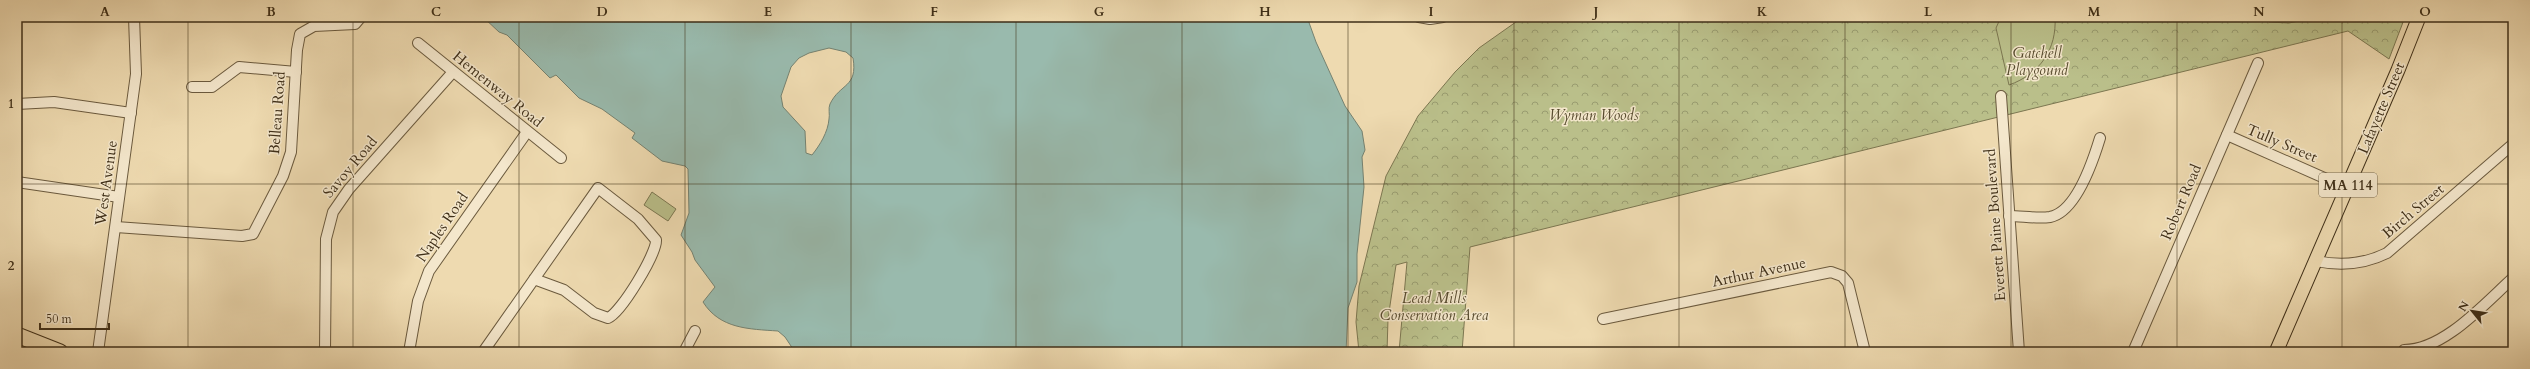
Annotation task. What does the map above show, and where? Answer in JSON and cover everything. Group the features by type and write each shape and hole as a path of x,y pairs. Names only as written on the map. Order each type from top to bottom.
{"highway":[{"path":"17,335 60,352"}],"main road":[{"name":"Lafayette Street","path":"2276,352 2398,70 2418,17"}],"street":[{"name":"West Avenue","path":"98,352 131,112 136,64 134,17"},
{"name":"Belleau Road","path":"116,227 242,236 253,234 283,176 291,152 298,40 306,29 314,26 347,26 354,24 361,17"},
{"path":"1420,17 1430,19 1443,17"},
{"name":"Hemenway Road","path":"418,43 452,73 561,158"},
{"name":"Robert Road","path":"2133,352 2258,63"},
{"path":"192,87 212,87 239,67 296,72"},
{"name":"Savoy Road","path":"325,352 326,239 333,212 349,189 452,73"},
{"name":"Everett Paine Boulevard","path":"2000,96 2019,352"},
{"path":"17,104 54,102 131,112"},
{"name":"Naples Road","path":"409,352 418,301 430,271 527,132"},
{"name":"Tully Street","path":"2227,135 2347,188"},
{"path":"2009,216 2050,217 2065,210 2075,197 2100,138"},
{"name":"Birch Street","path":"2316,261 2348,263 2367,261 2387,253 2513,144"},
{"path":"17,182 120,198"},
{"path":"483,352 534,279 598,188 638,220 656,240 653,252 619,311 608,318 594,313 564,290 534,279"},
{"name":"Arthur Avenue","path":"1603,320 1831,272 1842,276 1848,283 1865,352"},
{"path":"2404,350 2416,350 2442,339 2513,278"},
{"path":"684,352 695,331"}],"green space":[{"name":"Wyman Woods","path":"1523,17 2405,17 2389,59 2348,31 1470,247 1462,352 1399,352 1407,262 1396,265 1388,319 1387,352 1359,352 1356,322 1359,286 1386,176 1418,116 1455,72 1479,48"},
{"name":"Gatchell Playgound","path":"2004,17 2055,17 2053,40 2044,59 2030,74 2009,85 1996,28 2000,19"},
{"path":"2269,17 2319,17 2289,23 2269,22"},
{"path":"652,192 676,209 668,221 644,205"}],"shaded area":[{"path":"483,17 1307,17 1316,42 1345,106 1362,131 1365,150 1362,157 1364,187 1357,254 1357,282 1348,308 1346,352 795,352 785,337 778,331 746,328 727,323 710,311 703,302 715,287 695,260 692,252 681,235 689,213 688,169 685,166 662,161 632,138 635,133 602,109 579,98 556,75 550,78 507,35 499,32","holes":["829,48 846,52 853,58 853,75 851,80 834,97 830,104 828,124 821,143 812,155 806,153 805,131 783,107 781,96 791,67 799,58 809,53"]}],"park label":[{"name":"Lead Mills Conservation Area","path":"1434,306"}]}
